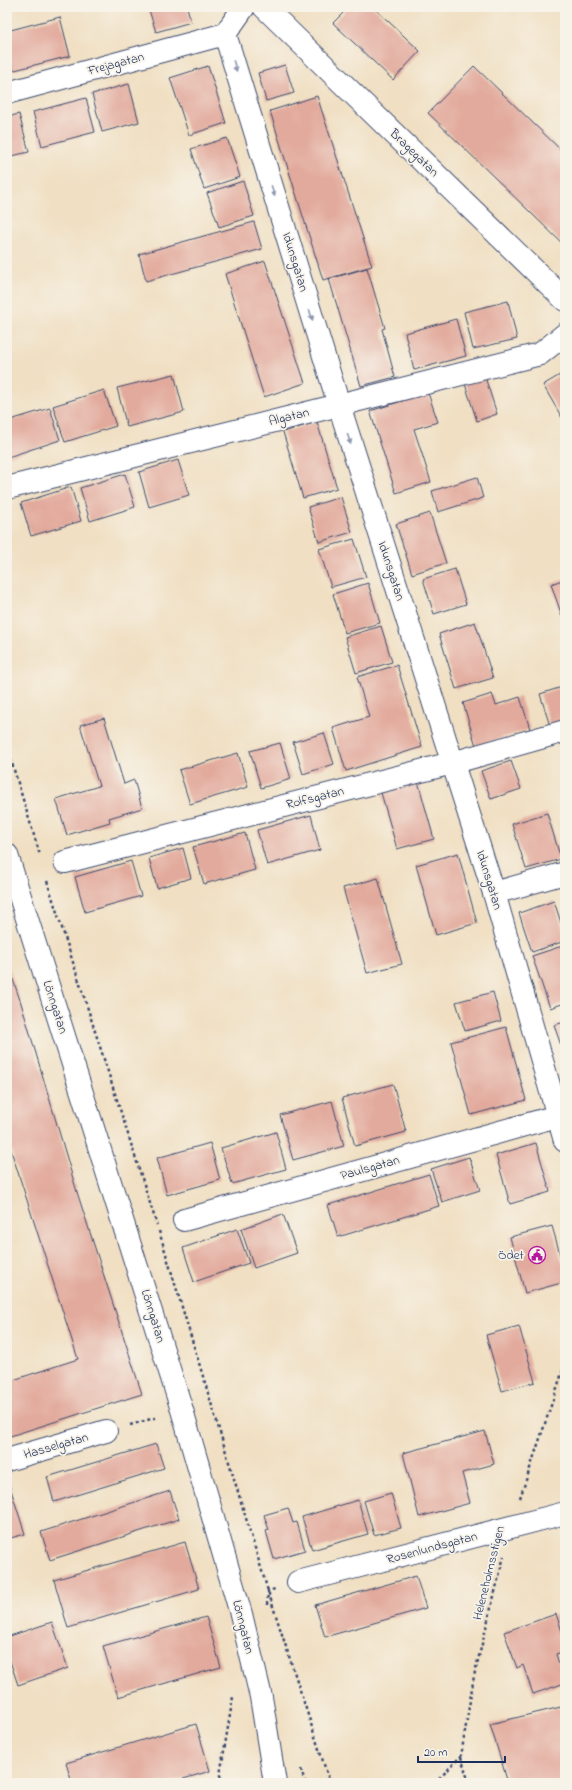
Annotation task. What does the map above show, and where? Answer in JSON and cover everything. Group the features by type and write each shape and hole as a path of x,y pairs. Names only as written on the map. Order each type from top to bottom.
{"street":[{"path":"225,34 244,7"},
{"name":"Bragegatan","path":"264,7 565,300"},
{"name":"Frejagatan","path":"7,93 225,34"},
{"name":"Idunsgatan","path":"225,34 339,405 494,893 565,1141"},
{"name":"Algatan","path":"7,488 540,354 565,334"},
{"name":"Rolfsgatan","path":"65,862 452,763 565,731"},
{"name":"Lönngatan","path":"7,855 12,889 185,1417 242,1621 261,1697 275,1783"},
{"path":"494,893 565,873"},
{"name":"Paulsgatan","path":"184,1220 557,1116"},
{"name":"Hasselgatan","path":"7,1460 106,1432"},
{"name":"Rosenlundsgatan","path":"298,1582 565,1512"}],"path":[{"path":"7,747 38,848"},
{"path":"50,891 157,1226 268,1591 330,1783"},
{"name":"Heleneholmsstigen","path":"460,1756 474,1676 511,1527 565,1364"},
{"path":"156,1409 160,1424"},
{"path":"222,1783 220,1775 234,1691"},
{"path":"435,1783 460,1756"},
{"path":"460,1756 468,1783"}],"building":[{"path":"148,7 187,7 191,22 156,32"},
{"path":"349,7 373,7 420,51 393,80 333,23"},
{"path":"60,17 70,56 7,72 7,31"},
{"path":"285,65 294,93 266,101 258,73"},
{"path":"208,66 226,123 189,135 170,78"},
{"path":"474,66 565,154 565,246 428,113"},
{"path":"129,84 139,122 102,132 92,94"},
{"path":"317,96 372,266 323,280 270,111"},
{"path":"86,98 95,132 42,146 33,112"},
{"path":"19,114 29,152 7,157 7,117"},
{"path":"227,138 240,177 204,189 191,149"},
{"path":"243,181 254,216 219,227 207,193"},
{"path":"254,222 262,249 146,281 139,254"},
{"path":"265,261 305,383 264,397 225,274"},
{"path":"367,268 385,328 382,329 395,377 361,386 329,279"},
{"path":"508,301 517,339 473,349 464,312"},
{"path":"456,319 466,356 414,370 405,333"},
{"path":"565,372 565,423 543,385"},
{"path":"174,374 184,412 127,427 117,388"},
{"path":"485,377 497,414 477,421 465,384"},
{"path":"104,390 116,426 65,442 53,406"},
{"path":"428,393 438,422 414,429 431,482 396,493 370,411"},
{"path":"50,408 60,440 8,457 7,421"},
{"path":"317,422 337,488 303,498 283,432"},
{"path":"178,460 189,495 149,507 139,472"},
{"path":"125,474 135,507 90,521 80,488"},
{"path":"477,477 483,498 438,512 432,491"},
{"path":"71,487 81,521 31,536 21,503"},
{"path":"341,497 352,532 319,542 308,507"},
{"path":"430,513 446,563 412,574 396,524"},
{"path":"354,539 366,577 331,587 319,549"},
{"path":"455,569 466,604 434,614 423,579"},
{"path":"565,579 565,618 563,619 551,584"},
{"path":"368,583 380,623 345,633 333,594"},
{"path":"475,622 493,678 456,689 439,634"},
{"path":"381,626 392,662 356,673 345,637"},
{"path":"397,665 422,747 346,771 333,728 369,717 357,677"},
{"path":"565,686 565,721 550,726 540,694"},
{"path":"492,694 496,705 520,697 530,729 476,746 463,703"},
{"path":"104,718 124,784 134,780 142,808 109,818 110,822 67,835 56,799 99,786 80,725"},
{"path":"324,733 334,764 303,774 293,742"},
{"path":"280,743 291,779 261,788 250,751"},
{"path":"238,753 248,787 190,804 179,770"},
{"path":"511,761 521,789 491,799 481,771"},
{"path":"417,778 434,839 397,849 380,789"},
{"path":"547,813 561,859 526,869 512,824"},
{"path":"311,815 320,850 267,865 257,830"},
{"path":"245,833 255,870 204,884 193,847"},
{"path":"183,848 191,878 157,888 149,858"},
{"path":"458,853 477,923 436,935 416,865"},
{"path":"131,861 141,896 85,912 75,877"},
{"path":"378,878 402,964 367,973 343,888"},
{"path":"554,901 565,935 565,941 532,952 519,913"},
{"path":"565,945 565,1003 550,1008 532,956"},
{"path":"7,962 21,1003 77,1192 142,1394 7,1437 7,1382 78,1359 7,1138"},
{"path":"493,992 501,1021 465,1031 456,1002"},
{"path":"565,1022 565,1057 554,1025"},
{"path":"506,1027 526,1100 471,1115 451,1042"},
{"path":"393,1084 406,1132 355,1146 342,1098"},
{"path":"332,1101 344,1146 293,1160 280,1115"},
{"path":"276,1132 286,1169 232,1184 221,1148"},
{"path":"210,1143 220,1180 167,1195 157,1158"},
{"path":"536,1143 550,1192 510,1204 496,1155"},
{"path":"469,1157 480,1190 442,1202 431,1169"},
{"path":"429,1174 439,1206 338,1237 328,1205"},
{"path":"283,1214 297,1253 254,1268 241,1229"},
{"name":"Ödet","path":"552,1226 565,1272 565,1282 525,1293 510,1237"},
{"path":"237,1229 249,1263 194,1282 183,1248"},
{"path":"519,1326 535,1382 502,1391 486,1335"},
{"path":"485,1431 494,1464 462,1473 470,1503 419,1517 403,1453"},
{"path":"156,1444 164,1468 54,1502 47,1477"},
{"path":"9,1484 25,1534 7,1539 7,1485"},
{"path":"170,1491 179,1519 50,1560 41,1532"},
{"path":"391,1493 401,1528 374,1535 364,1501"},
{"path":"358,1500 368,1534 312,1550 302,1517"},
{"path":"288,1508 293,1523 297,1522 305,1550 274,1559 266,1531 269,1530 264,1515"},
{"path":"185,1542 199,1589 68,1628 54,1580"},
{"path":"416,1576 426,1608 325,1637 315,1605"},
{"path":"556,1614 565,1640 565,1651 556,1654 565,1683 533,1694 523,1665 517,1668 504,1632"},
{"path":"206,1617 221,1667 118,1697 103,1646"},
{"path":"52,1622 68,1668 18,1685 7,1652 7,1637"},
{"path":"565,1706 565,1783 508,1783 490,1724"},
{"path":"196,1724 210,1771 170,1783 72,1783 66,1763"}],"place":[{"name":"Ödet","path":"537,1255"}]}
